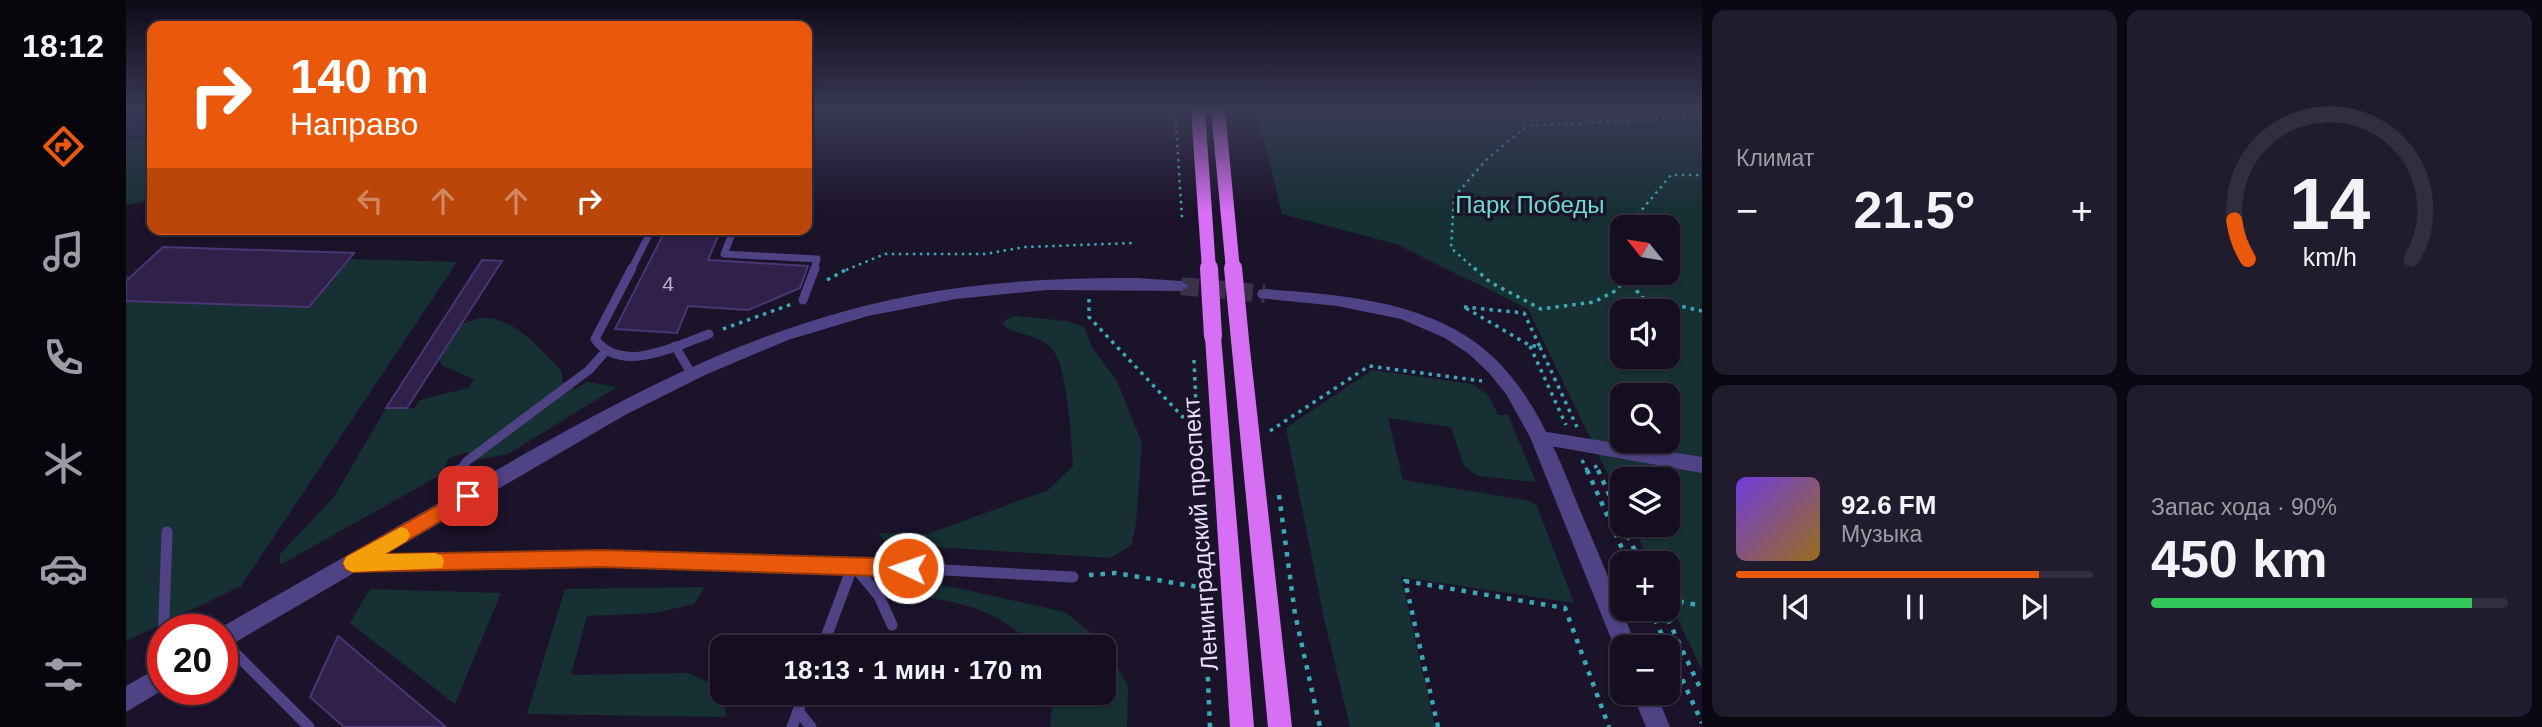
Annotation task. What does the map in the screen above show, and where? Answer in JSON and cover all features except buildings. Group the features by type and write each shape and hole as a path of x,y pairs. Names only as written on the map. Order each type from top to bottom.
{"main road":[{"name":"Ленинградский проспект","path":"1200,144 1242,727"},
{"path":"1221,144 1280,727"}],"street":[{"path":"238,630 352,563 478,495 610,413 691,373 825,322 896,305 977,293 1060,285 1181,286"},
{"path":"1265,294 1362,304 1424,321 1452,334 1499,370 1541,438 1621,635"},
{"path":"1541,438 1702,464"},
{"path":"126,701 147,686"},
{"path":"1276,690 1287,727"},
{"path":"1649,705 1658,727"}],"lane":[{"path":"648,235 595,339 605,352 633,356 657,353 709,334"},
{"path":"732,235 724,254 817,259 811,284 803,300"},
{"path":"675,346 691,373"},
{"path":"478,495 460,471 467,461 589,370 605,352"},
{"path":"164,614 167,533"},
{"path":"352,563 602,558 853,565 1073,577"},
{"path":"853,565 879,596 892,625"},
{"path":"827,635 853,565"},
{"path":"238,655 309,727"},
{"path":"792,727 800,705"},
{"path":"798,711 811,727"}],"path":[{"path":"1178,144 1182,218"},
{"path":"1505,144 1486,160 1454,197 1451,248 1490,282 1541,309 1594,302 1617,290 1621,285"},
{"path":"1637,215 1671,175 1702,175"},
{"path":"811,284 839,276 869,258 885,254 973,254 1025,247 1133,243"},
{"path":"1634,285 1640,297 1702,311"},
{"path":"1088,293 1089,317 1197,433"},
{"path":"709,334 803,300"},
{"path":"1540,347 1529,345 1464,307 1524,313 1586,444 1610,496"},
{"path":"1194,358 1210,727"},
{"path":"1270,431 1369,366 1491,382 1484,375"},
{"path":"1268,418 1272,444"},
{"path":"1277,483 1295,614 1320,727"},
{"path":"1073,577 1116,573 1204,588"},
{"path":"1438,727 1405,581 1565,608 1609,727"},
{"path":"1680,601 1702,606"},
{"path":"1669,621 1702,692"},
{"path":"1680,674 1702,723"}],"green space":[{"path":"126,144 147,144 147,201 126,205"},
{"name":"Парк Победы","path":"1265,144 1702,144 1702,670 1679,621 1680,551 1645,551 1638,537 1680,537 1680,467 1610,467 1610,479 1528,309 1396,244 1282,214"},
{"path":"156,254 457,262 241,586 182,614 147,614 147,631 126,641 126,276 131,276"},
{"path":"1015,316 1066,321 1084,327 1092,347 1117,381 1142,443 1132,544 1111,558 887,544 878,533 928,534 1048,490 1073,466 1068,407 1059,362 1055,353 1044,342 1003,325 1005,320"},
{"path":"481,318 494,319 516,328 562,371 562,382 575,389 587,382 617,387 508,454 472,461 468,452 449,458 442,474 280,565 280,554 334,497 386,408 415,408 420,400 468,388 474,379 443,366 438,359 461,324"},
{"path":"1372,370 1472,384 1489,396 1498,415 1508,415 1536,482 1478,476 1464,466 1451,427 1388,418 1403,480 1530,501 1537,506 1574,603 1401,577 1435,727 1350,727 1324,618 1286,428"},
{"path":"904,583 953,587 1065,612 1094,635 1021,635 980,610 915,596"},
{"path":"705,587 694,604 655,613 587,616 571,675 688,673 710,683 710,705 724,705 726,717 527,714 565,589"},
{"path":"370,589 501,593 455,704 350,623"},
{"path":"1116,664 1128,687 1127,727 1050,727 1052,705 1116,705"}],"tunnel":[{"path":"1181,286 1265,294"}],"slow traffic":[{"path":"401,535 352,563 435,562"}],"route":[{"path":"468,496 352,563 602,558 908,568"}]}
